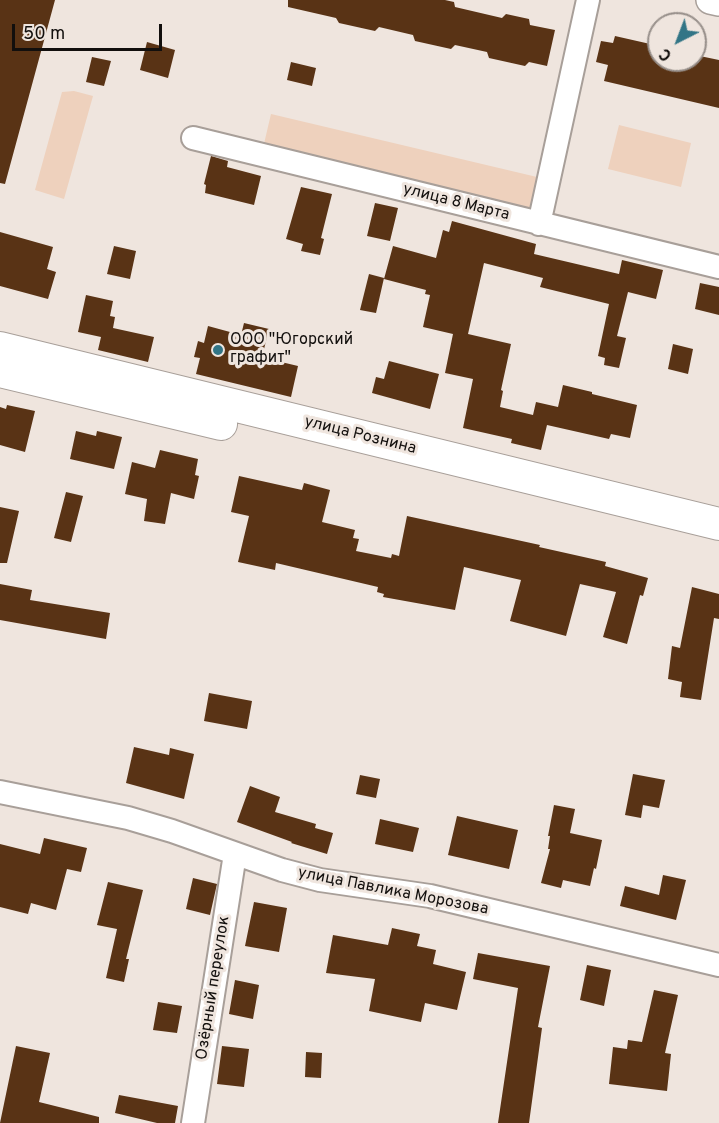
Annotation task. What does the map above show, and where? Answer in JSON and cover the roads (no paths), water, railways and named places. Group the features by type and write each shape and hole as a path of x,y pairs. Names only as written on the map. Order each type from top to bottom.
{"main road":[{"name":"улица Рознина","path":"0,348 719,524"},
{"name":"улица Рознина","path":"0,371 719,545"}],"street":[{"path":"539,224 588,0"},
{"path":"710,0 719,2"},
{"name":"улица 8 Марта","path":"193,138 719,267"},
{"name":"улица Павлика Морозова","path":"0,792 128,818 282,870 320,880 430,897 719,965"},
{"name":"Озёрный переулок","path":"193,1123 236,854"}],"place":[{"name":"ООО \"Югорский графит\"","path":"218,350"}]}
